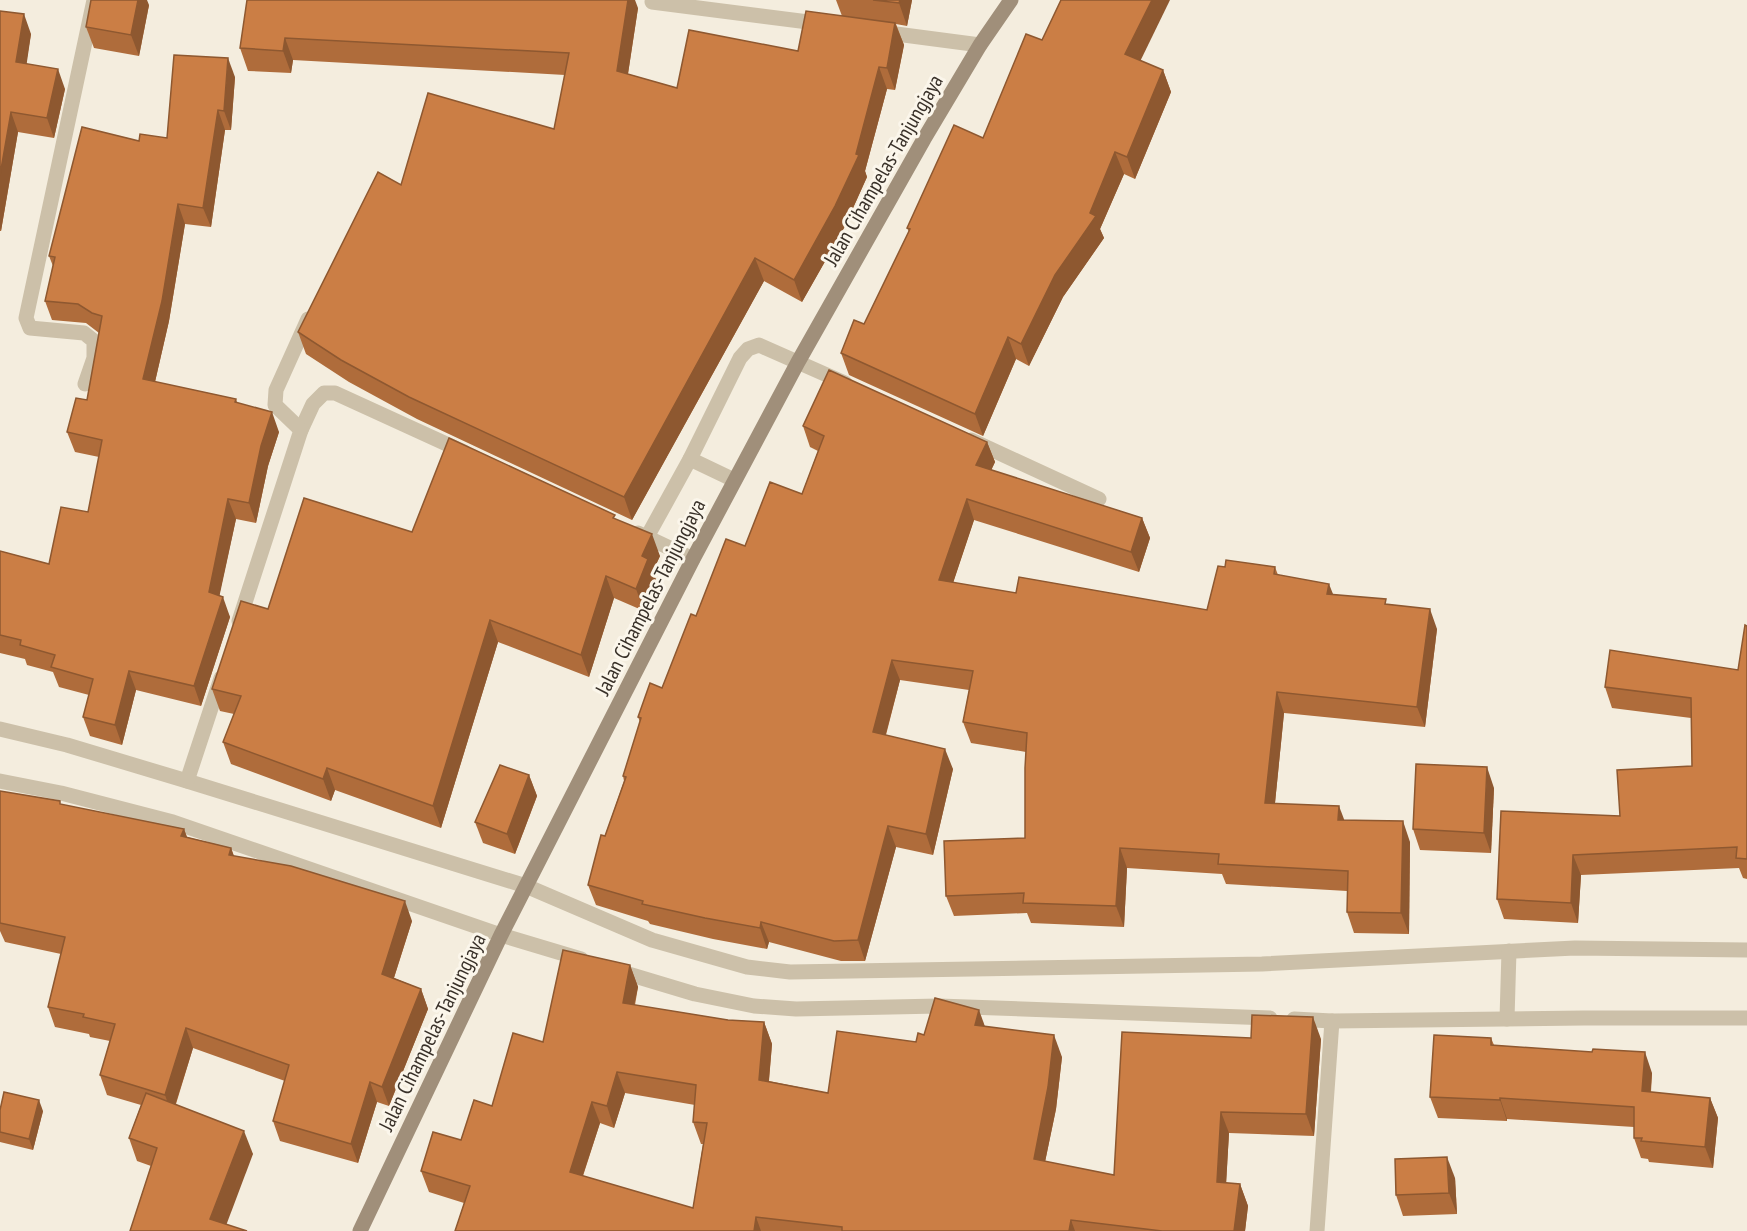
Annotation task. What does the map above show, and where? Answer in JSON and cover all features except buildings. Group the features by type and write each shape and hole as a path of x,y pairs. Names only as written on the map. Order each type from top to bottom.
{"main road":[{"name":"Jalan Cihampelas-Tanjungjaya","path":"360,1231 501,935 734,480 924,140 980,45 1011,0"}],"street":[{"path":"85,384 94,358 94,342 84,333 30,328 26,318 94,0"},
{"path":"652,2 839,26"},
{"path":"863,29 980,45"},
{"path":"301,430 275,405 276,390 314,304"},
{"path":"647,537 690,459 740,358 748,350 759,345 862,391"},
{"path":"234,636 301,430 313,404 324,393 334,393 479,458"},
{"path":"959,435 1099,498"},
{"path":"690,459 734,480"},
{"path":"626,528 693,559"},
{"path":"187,781 227,658"},
{"path":"0,729 67,745 526,886 652,940 747,967 790,972 1262,964 1575,948 1747,950"},
{"path":"0,781 61,793 173,822 501,935 696,994 754,1006 796,1009 939,1006 1332,1021 1747,1018"},
{"path":"1507,1019 1509,951"},
{"path":"1317,1231 1332,1021"}]}
